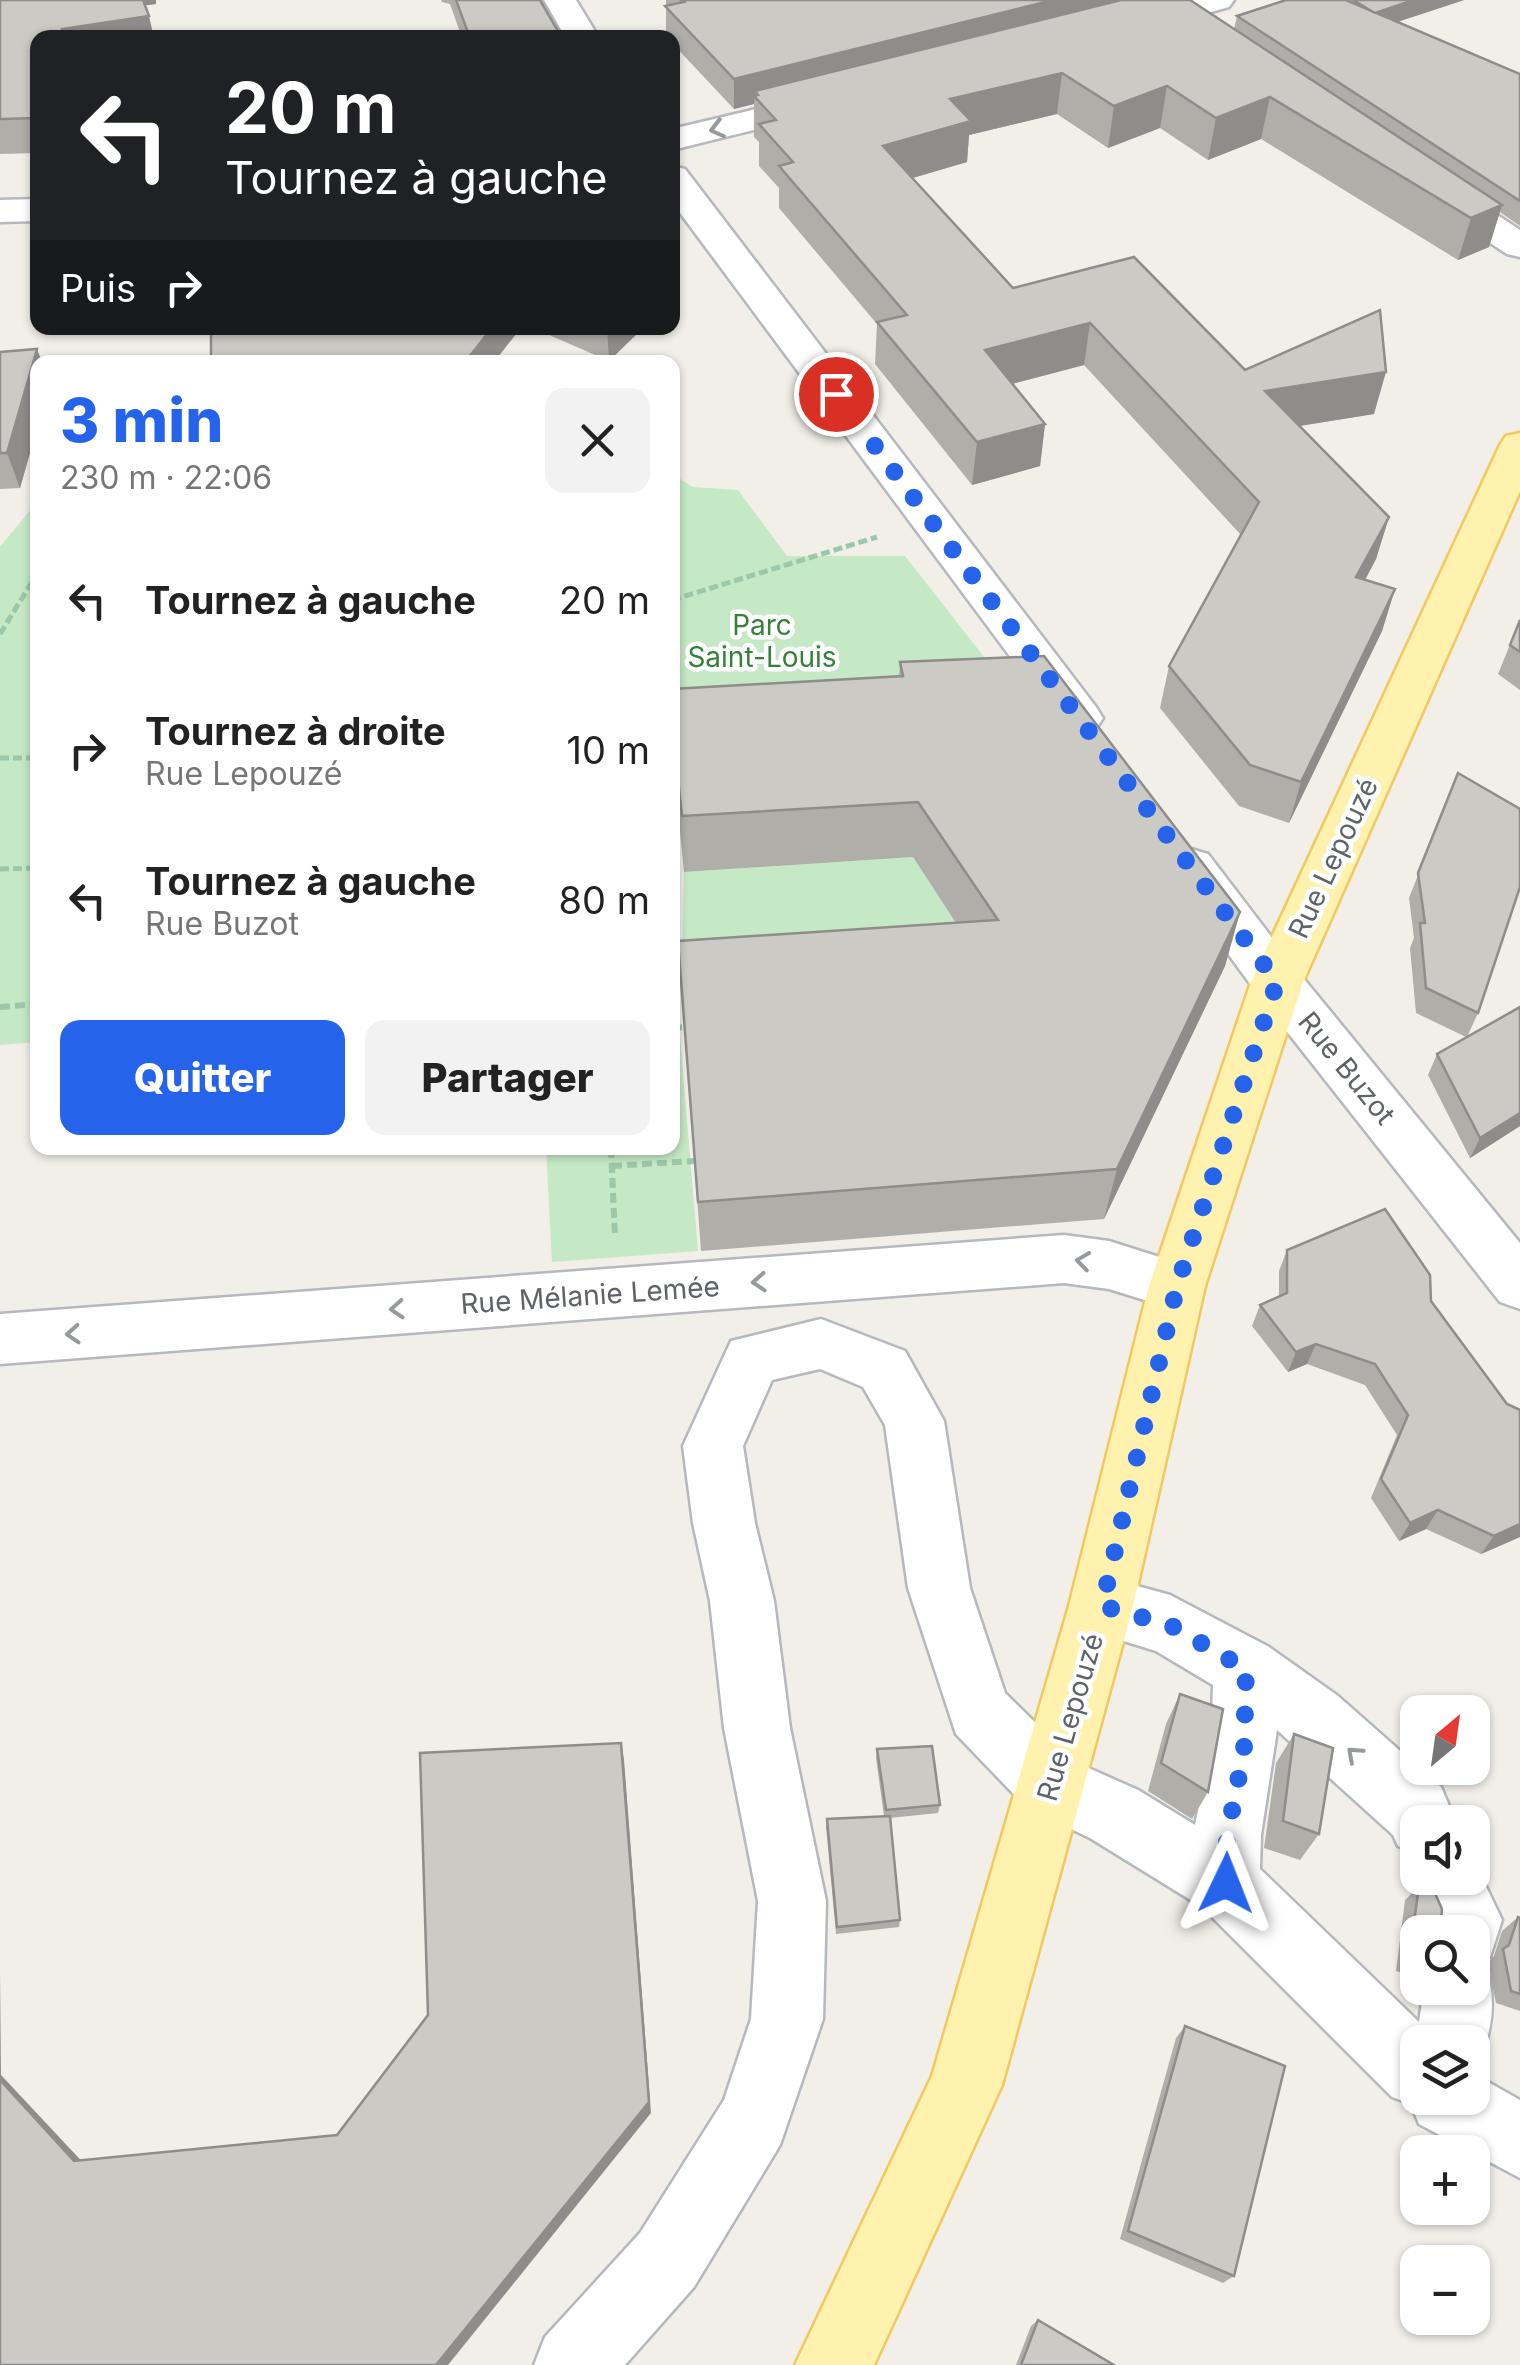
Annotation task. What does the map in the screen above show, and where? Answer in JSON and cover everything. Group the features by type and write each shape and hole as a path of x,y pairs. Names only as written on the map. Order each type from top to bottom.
{"main road":[{"name":"Rue Lepouzé","path":"834,2365 966,2085 1102,1606 1177,1286 1277,982 1520,446"}],"street":[{"path":"560,0 578,30"},
{"path":"1093,34 1161,7 1218,0"},
{"path":"1161,7 1201,34"},
{"path":"680,138 858,94"},
{"path":"1396,164 1520,246"},
{"path":"680,188 1108,757"},
{"path":"0,211 30,210"},
{"name":"Rue Buzot","path":"1168,836 1277,982 1520,1285"},
{"name":"Rue Mélanie Lemée","path":"0,1339 1064,1258 1109,1265 1177,1286"},
{"path":"573,2365 677,2244 754,2119 787,2018 792,1901 757,1728 742,1601 724,1522 713,1446 752,1359 821,1344 884,1369 914,1421 940,1588 978,1712 1051,1785 1114,1814 1226,1883 1400,2053"},
{"path":"1102,1606 1170,1625 1246,1669 1315,1718 1411,1805"},
{"path":"1226,1883 1227,1836 1244,1751 1246,1669"},
{"path":"1475,2115 1520,2141"}],"path":[{"path":"680,598 931,520"},
{"path":"0,634 30,585"},
{"path":"0,758 30,758"},
{"path":"0,868 30,868"},
{"path":"0,1007 30,1005"},
{"path":"680,1027 684,1027"},
{"path":"612,1166 694,1161"}],"green space":[{"name":"Parc Saint-Louis","path":"680,479 693,487 738,490 787,556 905,556 1021,704 680,737"},
{"path":"30,511 30,1043 0,1045 0,547"},
{"path":"913,857 990,975 681,995 684,872"},
{"path":"680,1037 698,1251 552,1262 546,1155 680,1155"}],"building":[{"path":"0,0 143,0 149,16 62,30 30,30 30,118 0,119"},
{"path":"456,0 540,0 557,30 467,30"},
{"path":"681,0 1053,0 734,79 665,6 684,2"},
{"path":"1121,0 1190,0 1502,205 1471,218 1270,97 1216,118 1167,86 1114,106 1062,73 950,99 971,121 883,146 1013,288 1134,257 1245,370 1380,310 1386,372 1265,391 1389,517 1356,577 1395,589 1301,782 1250,765 1169,666 1259,502 1090,323 985,350 1045,424 977,442 877,322 907,315 779,166 793,162 759,124 776,120 754,96 758,95 755,91"},
{"path":"1286,0 1346,0 1520,74 1520,201 1237,16"},
{"path":"1353,0 1414,0 1375,13"},
{"path":"211,335 486,335 471,355 211,355"},
{"path":"37,349 35,355 30,355 30,373 7,453 0,453 0,352"},
{"path":"1520,620 1520,652 1510,645"},
{"path":"1044,656 1240,912 1117,1169 698,1202 680,941 998,920 918,802 682,816 680,689 903,676 900,662"},
{"path":"1458,773 1520,809 1520,887 1478,1013 1426,988 1420,923 1425,923 1418,873"},
{"path":"1520,1007 1520,1113 1480,1138 1437,1054"},
{"path":"1385,1209 1430,1275 1431,1301 1507,1404 1520,1410 1520,1524 1494,1536 1438,1510 1410,1523 1381,1479 1408,1415 1375,1364 1316,1344 1296,1352 1260,1305 1287,1293 1287,1250"},
{"path":"1180,1694 1223,1709 1208,1792 1161,1763"},
{"path":"1294,1734 1333,1748 1319,1834 1283,1821"},
{"path":"621,1743 649,2102 436,2365 0,2365 0,2080 74,2161 337,2135 428,2015 420,1753"},
{"path":"932,1746 940,1805 886,1810 877,1749"},
{"path":"890,1816 900,1920 837,1927 827,1819"},
{"path":"1418,1895 1436,1895 1442,1915 1415,1915"},
{"path":"1518,1917 1520,1994 1511,1991 1503,1949 1509,1945"},
{"path":"1185,2026 1285,2066 1234,2276 1128,2231"},
{"path":"1038,2320 1114,2365 1021,2365"}],"route":[{"path":"836,394 1277,982 1177,1286 1102,1606 1170,1625 1246,1669 1244,1751 1227,1836 1226,1883"}]}
